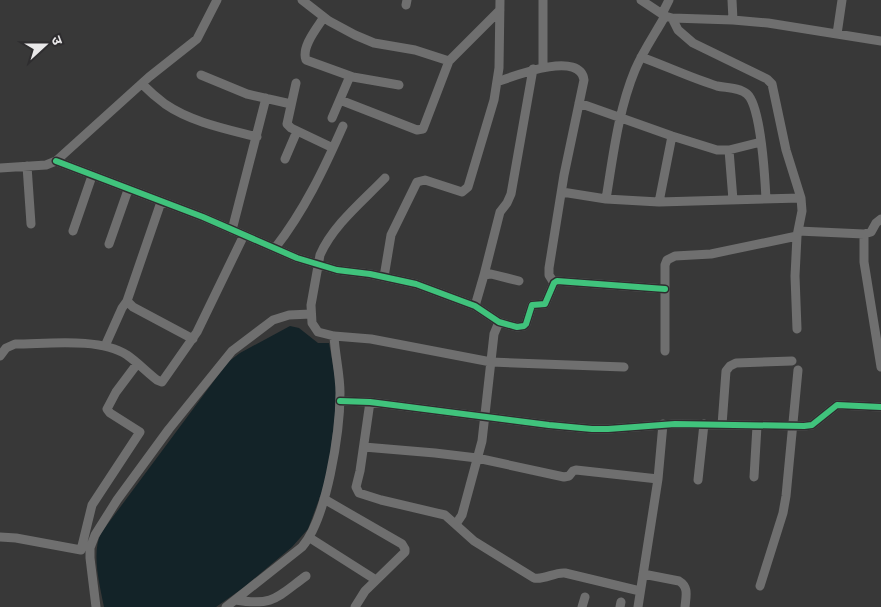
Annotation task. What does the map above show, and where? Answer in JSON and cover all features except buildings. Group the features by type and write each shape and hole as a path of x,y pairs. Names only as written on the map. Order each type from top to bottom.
{"street":[{"path":"0,168 46,165 56,161 142,84 197,39 217,0"},
{"path":"302,0 324,18 374,43 415,50 449,61"},
{"path":"384,277 392,235 418,182 425,180 462,192 468,187 490,117 497,82 500,0"},
{"path":"543,0 543,67"},
{"path":"641,0 666,16 693,44 770,81 774,90 786,150 801,198 802,211 798,234 795,276 797,329"},
{"path":"606,199 621,118 630,84 641,56 666,16 669,0"},
{"path":"732,0 733,20"},
{"path":"837,34 842,0"},
{"path":"340,100 417,130 423,129 449,61 500,10"},
{"path":"666,16 733,20 881,41"},
{"path":"324,18 309,41 304,58 309,62 350,76 399,85"},
{"path":"641,56 717,86 745,92 751,100 761,142 766,199"},
{"path":"497,82 543,67 567,67 580,70 584,80 549,268 549,275 554,283"},
{"path":"475,306 500,212 508,203 511,194 533,69"},
{"path":"201,75 227,87 291,104"},
{"path":"332,118 350,76"},
{"path":"296,83 286,124 333,148"},
{"path":"142,84 164,104 174,110 216,126 256,137"},
{"path":"232,230 266,98"},
{"path":"579,103 710,148 729,150 761,142"},
{"path":"275,248 294,222 344,126"},
{"path":"285,159 297,131"},
{"path":"659,202 672,136"},
{"path":"729,150 733,200"},
{"path":"56,161 317,264 337,270 416,284 475,306 499,322 517,327 524,326 532,304 545,304 554,283"},
{"path":"27,166 31,224"},
{"path":"73,231 92,176"},
{"path":"385,178 340,225 323,247 317,264 311,314 312,323 318,332 334,336 371,339 491,362 624,367"},
{"path":"109,244 128,190"},
{"path":"562,192 606,199 659,202 801,198"},
{"path":"105,346 122,308 128,301 161,202"},
{"path":"665,351 665,265 670,257 710,254 798,234 864,234 871,232 876,223 881,219"},
{"path":"864,234 864,262 881,364"},
{"path":"0,356 6,348 15,344 76,343 105,346 126,355 162,382 193,339 244,235"},
{"path":"484,275 491,274 518,281"},
{"path":"554,283 561,281 665,289"},
{"path":"128,301 133,308 193,339"},
{"path":"96,607 90,558 90,548 95,535 117,500 169,429 232,351 273,320 289,315 311,314"},
{"path":"456,524 462,514 477,458 485,418 494,334 499,322"},
{"path":"226,607 277,568 310,538 324,499 333,454 340,401 340,384 334,336"},
{"path":"722,425 726,371 730,366 743,362 792,360"},
{"path":"0,536 81,550 92,505 140,432 110,413 107,409 116,392 137,364"},
{"path":"760,586 782,513 798,370"},
{"path":"340,401 370,402 485,418 592,429 663,424 812,425 838,405 881,408"},
{"path":"370,402 356,487 359,493 438,513 449,518 474,541 534,578 541,579 557,573 565,573 640,591"},
{"path":"638,607 658,479 663,424"},
{"path":"698,480 704,424"},
{"path":"754,477 757,426"},
{"path":"364,447 477,458 564,477 569,476 572,471 576,470 658,479"},
{"path":"324,499 404,547 405,552 365,591 355,607"},
{"path":"310,538 376,580"},
{"path":"643,574 679,581 684,584 686,590 685,607"},
{"path":"235,600 255,605 270,601 306,576"},
{"path":"582,607 585,597"}],"shaded area":[{"path":"290,326 299,328 318,343 329,343 336,382 336,408 327,478 308,529 292,547 243,588 216,607 104,607 96,560 101,533 228,362 240,353"}],"cycle path":[{"path":"56,161 203,217 297,258 337,270 370,274 416,284 475,306 499,322 517,327 526,324 532,305 545,304 554,283 557,281 665,289"},
{"path":"340,401 370,402 592,429 675,424 804,426 812,425 837,405 881,407"}]}
